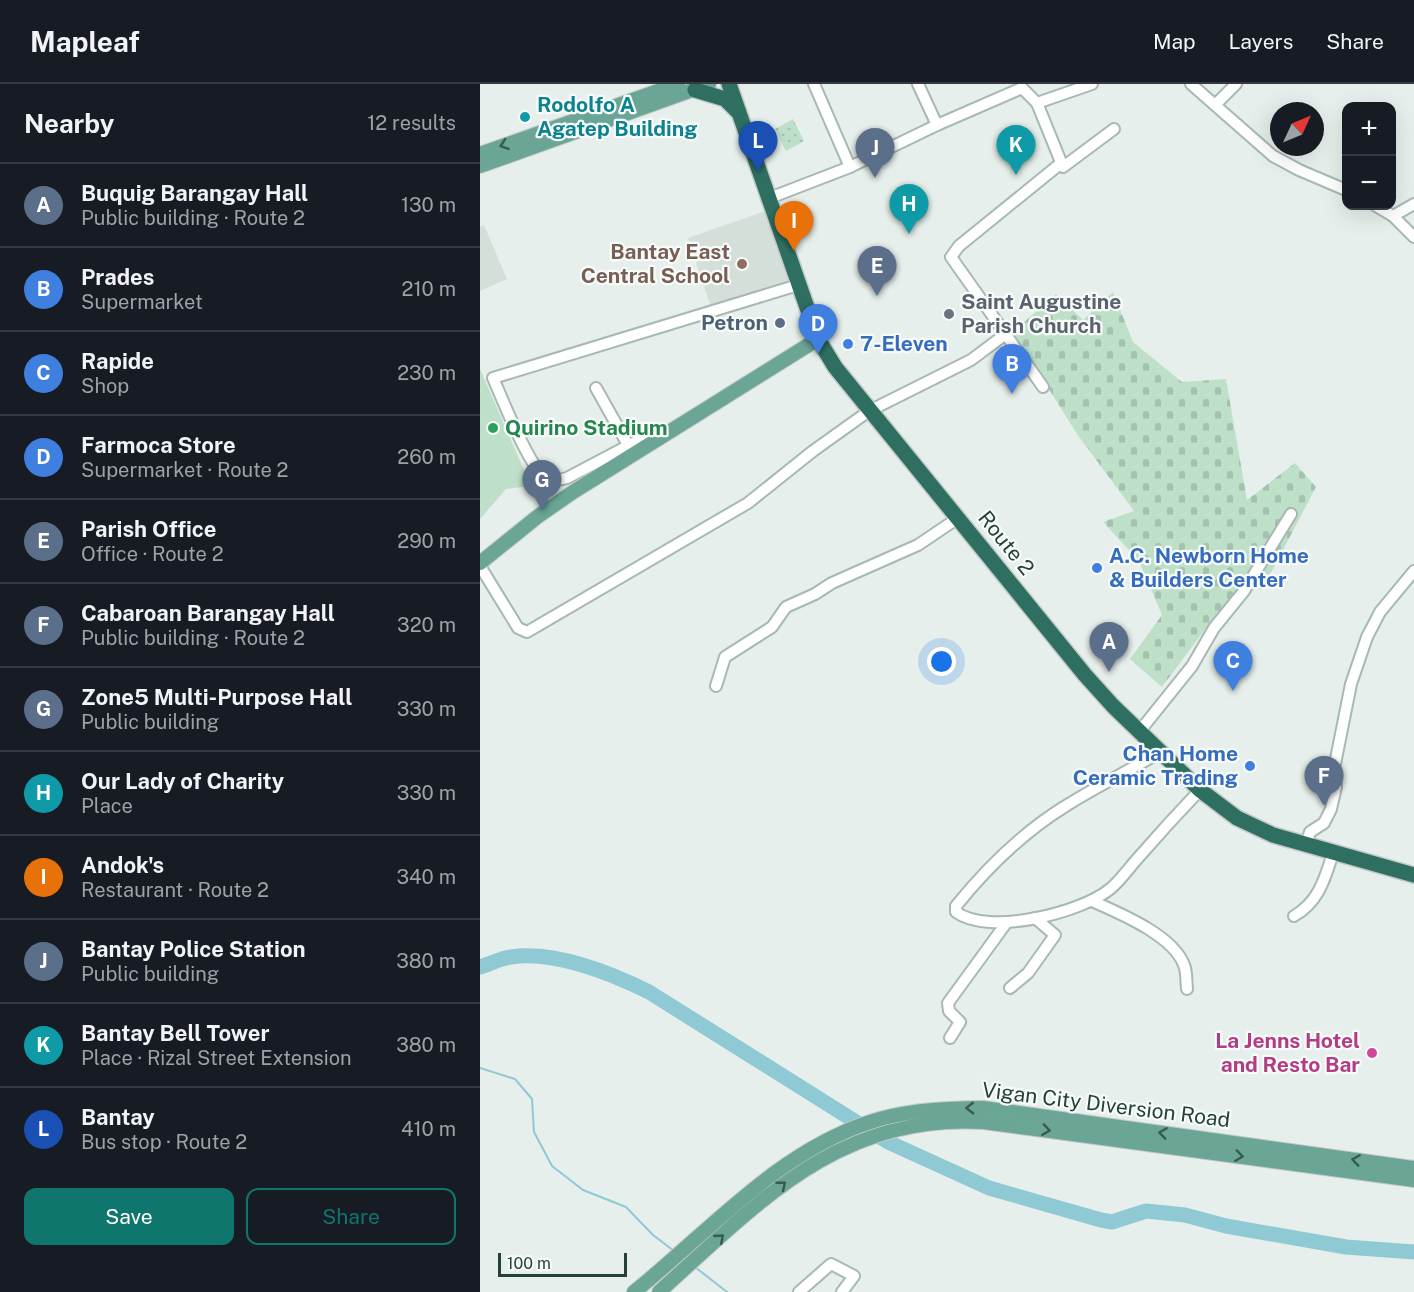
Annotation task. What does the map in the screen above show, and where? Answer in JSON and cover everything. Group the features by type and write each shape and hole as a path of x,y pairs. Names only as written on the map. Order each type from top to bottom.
{"highway":[{"name":"Route 2","path":"729,84 767,199 818,339 835,367 869,411 1085,675 1139,732 1200,790 1252,826 1306,845 1414,875"},
{"path":"702,87 725,99 739,114"}],"main road":[{"path":"630,107 678,84"},
{"path":"480,166 545,137 630,107 702,87"},
{"path":"480,154 545,137"},
{"path":"480,564 564,499 818,339"},
{"name":"Vigan City Diversion Road","path":"634,1292 802,1153 872,1121 934,1110 983,1108 1414,1168"},
{"name":"Vigan City Diversion Road","path":"658,1292 807,1166 858,1140 884,1131 935,1122 983,1122 1414,1180"}],"street":[{"path":"814,84 850,167"},
{"path":"918,84 937,125"},
{"path":"1037,104 1092,84"},
{"path":"1191,84 1273,156 1342,188"},
{"path":"1215,105 1236,84"},
{"path":"767,199 850,167 1021,86 1037,104 1061,165"},
{"path":"1043,387 1007,333 951,257 959,246 1061,165 1065,167 1114,129"},
{"path":"1393,216 1414,204"},
{"path":"1383,210 1393,216 1414,237"},
{"path":"643,438 567,478 555,481 544,477 531,458 493,378 798,285"},
{"path":"480,564 518,628 527,632 748,503 813,451 869,411 971,360 1007,333"},
{"path":"596,388 628,445"},
{"path":"1139,732 1192,666 1214,628 1244,591 1291,514"},
{"path":"716,686 725,657 772,627 786,607 819,592 832,583 918,545 958,518"},
{"path":"1306,845 1310,832 1324,823 1331,809 1336,787 1334,769 1348,694 1367,637 1380,612 1414,571"},
{"path":"1161,752 1065,806 1035,828 974,884 956,906 956,912 964,917 1007,922 1035,918 1092,901 1112,888 1200,790"},
{"path":"1294,916 1310,906 1316,898 1333,853"},
{"path":"1092,901 1152,931 1178,954 1185,966 1186,988"},
{"path":"1010,988 1028,973 1055,934 1035,918"},
{"path":"950,1038 960,1022 949,1011 948,1003 1007,922"},
{"path":"799,1292 831,1264 854,1276 842,1292"}],"shaded area":[{"name":"Bantay East Central School","path":"768,210 797,289 713,313 688,238"},
{"path":"484,225 507,279 480,291 480,227"}],"green space":[{"path":"793,119 804,141 786,151 775,129"},
{"path":"1113,292 1133,342 1182,382 1226,379 1247,500 1295,463 1316,487 1262,590 1244,585 1209,624 1162,687 1130,659 1162,615 1139,561 1103,522 1134,511 1077,434 1013,332 1056,294 1083,320"},
{"name":"Quirino Stadium","path":"480,369 531,486 506,489 480,519"}],"waterway":[{"path":"480,967 511,957 545,957 581,965 617,978 649,992 888,1142 989,1188 1112,1222 1146,1211 1185,1215 1226,1226 1346,1247 1414,1252"},
{"path":"480,1068 515,1079 532,1099 534,1132 552,1166 583,1190 626,1207 653,1235 674,1251"},
{"path":"695,1267 727,1292"}],"place":[{"name":"Rodolfo A Agatep Building","path":"525,117"},
{"name":"Bantay","path":"758,171"},
{"name":"Bantay Bell Tower","path":"1016,175"},
{"name":"Bantay Police Station","path":"875,178"},
{"name":"Our Lady of Charity","path":"909,234"},
{"name":"Andok's","path":"794,251"},
{"name":"Bantay East Central School","path":"742,264"},
{"name":"Parish Office","path":"877,296"},
{"name":"Saint Augustine Parish Church","path":"949,314"},
{"name":"Petron","path":"780,323"},
{"name":"7-Eleven","path":"848,344"},
{"name":"Farmoca Store","path":"818,354"},
{"name":"Prades","path":"1012,394"},
{"name":"Quirino Stadium","path":"493,428"},
{"name":"Zone5 Multi-Purpose Hall","path":"542,510"},
{"name":"A.C. Newborn Home & Builders Center","path":"1097,568"},
{"name":"Buquig Barangay Hall","path":"1109,672"},
{"name":"Rapide","path":"1233,691"},
{"name":"Chan Home Ceramic Trading","path":"1250,766"},
{"name":"Cabaroan Barangay Hall","path":"1324,806"},
{"name":"La Jenns Hotel and Resto Bar","path":"1372,1053"}]}
